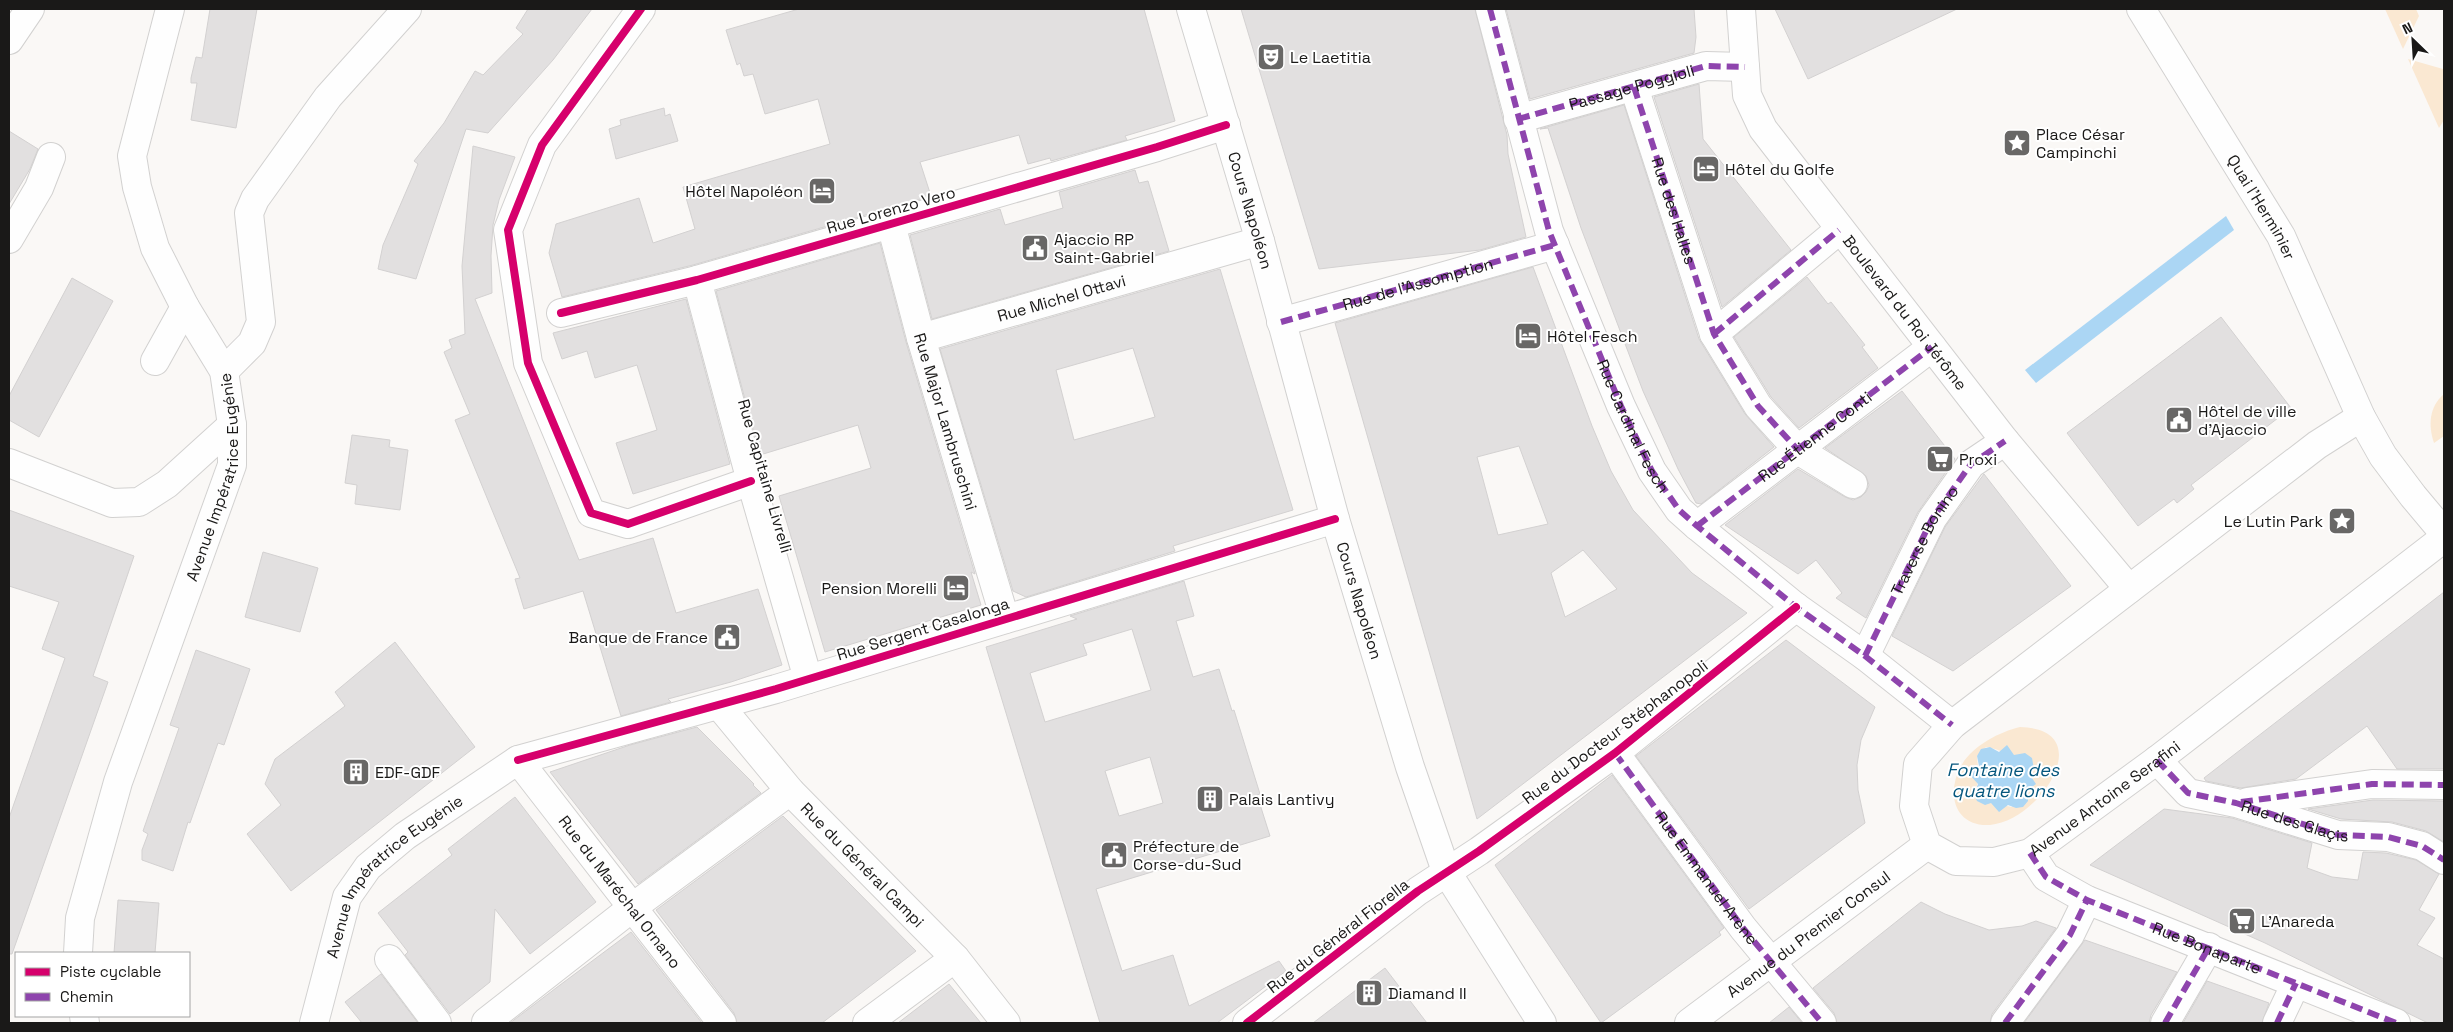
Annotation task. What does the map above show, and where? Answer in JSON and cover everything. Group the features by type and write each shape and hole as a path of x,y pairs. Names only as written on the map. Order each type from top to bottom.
{"street":[{"path":"9,40 30,9"},
{"name":"Avenue Impératrice Eugénie","path":"78,952 80,918 118,782 232,464 232,426 224,371 185,308 155,248 137,187 132,156 170,9"},
{"path":"224,371 252,343 261,322 249,213 255,199 328,97 407,9"},
{"path":"641,9 542,145 508,230 528,362 591,513 628,524 751,481"},
{"name":"Cours Napoléon","path":"1191,9 1260,241 1335,519 1410,767 1446,871 1542,1023"},
{"name":"Rue Cardinal Fesch","path":"1490,9 1518,119 1555,245 1621,406 1652,471 1679,510 1697,526 1796,607 1865,656 1952,725"},
{"name":"Boulevard du Roi Jérôme","path":"1741,9 1747,95 1762,129 2005,441 2128,589"},
{"name":"Quai l'Herminier","path":"2141,9 2281,236 2361,416 2383,456 2444,533"},
{"name":"Passage Poggioli","path":"1518,119 1706,66 1745,67"},
{"name":"Rue des Halles","path":"1634,87 1714,334 1758,406 1798,450 1854,484"},
{"name":"Rue Lorenzo Vero","path":"561,313 697,280 1157,148 1226,125"},
{"path":"9,239 39,188 51,157"},
{"name":"Rue Major Lambruschini","path":"891,224 921,338 1005,619"},
{"path":"1714,334 1840,230"},
{"name":"Rue Michel Ottavi","path":"921,338 1260,241"},
{"name":"Rue de l'Assomption","path":"1281,322 1555,245"},
{"name":"Rue Capitaine Livrelli","path":"697,280 751,481 808,679"},
{"path":"155,361 185,308"},
{"name":"Rue Étienne Conti","path":"1697,526 1932,347"},
{"path":"1927,845 1914,806 1918,764 1952,725 2317,445 2361,416"},
{"path":"9,463 112,503 139,502 167,484 232,426"},
{"name":"Traverse Bonino","path":"1865,656 1932,519 1971,464 2005,441"},
{"name":"Rue Sergent Casalonga","path":"518,760 808,679 1335,519"},
{"name":"Avenue Antoine Serafini","path":"1927,845 1956,861 1994,862 2030,853 2156,760 2444,538"},
{"name":"Rue du Docteur Stéphanopoli","path":"1446,871 1479,851 1615,753 1796,607"},
{"name":"Rue du Général Campi","path":"719,705 790,791 955,958 1006,1023"},
{"name":"Rue Emmanuel Arène","path":"1615,753 1743,928 1822,1023"},
{"name":"Avenue Impératrice Eugénie","path":"314,1023 346,897 368,867 405,836 518,760"},
{"name":"Rue du Maréchal Ornano","path":"518,760 722,1023"},
{"name":"Rue des Glaçis","path":"2156,760 2188,793 2236,803 2338,835 2388,837 2422,846 2444,860"},
{"path":"2236,803 2372,784 2444,785"},
{"path":"486,1022 633,907 790,791"},
{"name":"Avenue du Premier Consul","path":"1690,1023 1927,845"},
{"name":"Rue Bonaparte","path":"2030,853 2046,877 2087,900 2396,1023"},
{"name":"Rue du Général Fiorella","path":"1247,1023 1446,871"},
{"path":"2005,1023 2070,935 2087,900"},
{"path":"2165,1023 2209,947"},
{"path":"867,1023 955,958"},
{"path":"389,959 437,1023"},
{"path":"2277,1023 2296,982"}],"shaded area":[{"path":"2385,9 2416,9 2419,16 2403,49"},
{"path":"2408,59 2443,69 2444,120 2439,128"},
{"path":"2444,394 2444,436 2434,443 2431,417 2435,405"},
{"path":"2020,727 2044,732 2056,743 2059,758 2054,775 2043,793 2027,808 2009,820 1990,825 1978,824 1968,820 1956,806 1954,787 1956,776 1966,759 1979,746 1995,736","holes":["1986,747 2014,755 2012,807 1991,803 1975,789 1979,777 1977,756"]}],"water":[{"path":"2226,216 2234,230 2036,383 2025,370"},
{"name":"Fontaine des quatre lions","path":"2007,745 2014,755 2025,753 2032,758 2034,769 2030,775 2036,784 2028,790 2028,801 2023,807 2016,808 2008,805 1999,812 1991,803 1985,805 1977,801 1974,795 1978,784 1969,774 1979,766 1977,756 1981,749 1990,747 1999,752"}],"building":[{"path":"210,9 257,9 236,128 191,120 197,83 191,83 191,78 196,57 202,58"},
{"path":"528,9 592,9 553,60 488,133 466,129 416,279 378,269 383,245 418,164 414,161 444,123 475,71 483,75 523,34 516,28"},
{"path":"799,9 1144,9 1175,121 1125,136 1127,140 1051,161 1050,158 1028,164 1019,135 920,162 931,196 693,265 562,297 549,253 556,224 639,198 653,243 695,229 683,187 830,144 818,99 765,114 753,74 744,76 740,63 737,65 726,30"},
{"path":"1241,9 1475,9 1507,135 1508,154 1526,237 1480,250 1319,269"},
{"path":"1506,9 1694,9 1696,37 1694,53 1530,99"},
{"path":"1775,9 1957,9 1808,79"},
{"path":"1699,84 1703,139 1791,250 1722,307 1654,97"},
{"path":"1624,105 1699,339 1745,414 1774,447 1701,504 1696,503 1678,469 1643,391 1581,228 1548,128 1540,129"},
{"path":"664,108 665,116 670,114 678,141 616,159 609,129 621,125 620,120"},
{"path":"9,131 38,149 30,169 9,204"},
{"path":"473,146 515,157 499,200 493,225 491,256 492,293 475,299 579,560 653,538 676,613 758,589 782,665 731,682 668,699 671,702 621,716 583,591 524,609 515,579 520,578 455,420 470,414 444,352 452,348 449,340 465,334 462,266"},
{"name":"Ajaccio RP Saint-Gabriel","path":"1135,170 1139,183 1148,181 1169,251 932,319 910,235 1000,209 1005,225 1063,208 1059,192"},
{"path":"880,243 906,342 975,574 971,572 981,605 825,652 779,496 871,468 858,425 760,455 716,291"},
{"path":"1533,267 1592,426 1611,471 1633,510 1692,573 1747,613 1477,819 1335,323","holes":["1519,446 1548,524 1498,535 1477,457","1583,550 1617,589 1565,617 1551,573"]},
{"path":"1220,269 1293,510 1173,546 1175,551 1026,597 1013,591 940,349","holes":["1133,348 1155,417 1074,440 1056,370"]},
{"path":"1807,277 1828,304 1831,302 1865,345 1862,347 1878,368 1799,428 1771,397 1734,337"},
{"path":"72,278 113,301 39,437 9,420 9,396"},
{"path":"686,299 730,464 633,494 616,443 657,430 637,365 595,378 587,351 562,359 553,333"},
{"name":"Hôtel de ville d’Ajaccio","path":"2221,317 2291,408 2191,485 2194,489 2177,503 2174,499 2138,526 2067,433"},
{"path":"1902,391 1955,459 1918,512 1866,618 1836,598 1842,593 1816,560 1798,574 1725,525 1798,469 1845,497 1853,500 1861,497 1869,485 1866,476 1825,448"},
{"path":"352,435 390,440 389,447 408,450 400,510 355,504 357,485 345,483"},
{"path":"1984,474 2071,586 1953,671 1892,636 1945,527"},
{"path":"9,510 134,556 93,676 108,682 12,954 9,954 9,818 65,658 42,649 59,602 9,586"},
{"path":"263,552 318,568 300,632 245,617"},
{"name":"Palais Lantivy","path":"1184,581 1194,616 1176,621 1193,677 1219,669 1232,711 1234,710 1260,794 1257,795 1270,836 1096,889 1122,971 1173,955 1189,1006 1279,961 1286,971 1217,1023 1100,1023 986,647 1077,619 1070,616","holes":["1132,629 1151,690 1045,722 1030,673 1087,655 1083,644","1150,757 1163,803 1119,816 1105,771"]},
{"path":"2444,592 2444,769 2397,769 2367,726 2296,779 2241,788 2206,781 2204,778"},
{"path":"1786,640 1875,707 1861,740 1857,765 1858,790 1865,823 1749,909 1636,756"},
{"name":"EDF-GDF","path":"395,642 475,747 291,891 247,834 281,805 265,784 275,759 345,706 335,692"},
{"path":"196,650 250,669 224,745 218,743 190,823 188,822 173,871 142,860 142,850 148,834 143,831 179,728 170,725"},
{"path":"697,727 761,793 638,884 550,772 630,745"},
{"path":"1612,775 1724,928 1719,932 1721,935 1601,1023 1495,865"},
{"path":"515,797 596,902 530,954 495,909 490,982 450,1014 405,955 408,952 378,913 452,855 448,849"},
{"path":"2373,800 2444,801 2444,842 2426,831 2392,822 2341,819 2308,809"},
{"path":"2164,809 2232,818 2312,843 2307,868 2332,877 2358,880 2363,852 2386,853 2416,860 2439,874 2419,910 2435,918 2417,945 2444,959 2444,1023 2428,1023 2265,943 2090,865"},
{"path":"783,816 916,951 822,1023 737,1023 734,1013 656,910"},
{"path":"118,900 159,903 155,952 114,952"},
{"path":"1921,902 1945,914 1989,930 2022,926 2036,921 2056,928 1992,1014 1990,1023 1837,1023 1834,1013 1813,988"},
{"path":"631,932 702,1023 510,1023 556,988"},
{"path":"2085,940 2177,972 2151,1015 2149,1023 2024,1023"},
{"name":"Diamand II","path":"1385,968 1427,1023 1313,1023 1373,977"},
{"path":"381,974 418,1023 362,1023 345,1002"},
{"path":"2207,981 2269,1003 2262,1023 2183,1023"},
{"path":"949,984 981,1023 898,1023"},
{"path":"1789,1007 1802,1023 1769,1023"}],"marked path":[{"path":"1490,9 1549,231 1621,406 1652,471 1679,510 1697,526 1796,607 1865,656 1952,725"},
{"path":"1518,119 1706,66 1745,67"},
{"path":"1634,87 1714,334 1758,406 1798,450"},
{"path":"1714,334 1839,230"},
{"path":"1281,322 1555,245"},
{"path":"1697,526 1932,347"},
{"path":"1865,656 1932,519 1971,464 2005,441"},
{"path":"1615,753 1743,928 1822,1023"},
{"path":"2157,760 2188,793 2236,803 2338,835 2388,837 2422,846 2444,860"},
{"path":"2241,802 2372,784 2444,785"},
{"path":"2030,853 2046,877 2087,900 2396,1023"},
{"path":"2005,1023 2070,935 2087,900"},
{"path":"2165,1023 2209,947"},
{"path":"2277,1023 2296,983"}],"cycle path":[{"path":"641,9 542,145 508,230 528,363 591,513 628,524 751,481"},
{"path":"561,313 697,280 1157,147 1226,125"},
{"path":"518,760 776,689 1335,519"},
{"path":"1247,1023 1418,891 1479,851 1615,753 1796,607"}],"place":[{"name":"Le Laetitia","path":"1271,57"},
{"name":"Place César Campinchi","path":"2017,143"},
{"name":"Hôtel du Golfe","path":"1706,169"},
{"name":"Hôtel Napoléon","path":"822,191"},
{"name":"Ajaccio RP Saint-Gabriel","path":"1035,248"},
{"name":"Hôtel Fesch","path":"1528,336"},
{"name":"Hôtel de ville d’Ajaccio","path":"2179,420"},
{"name":"Proxi","path":"1940,459"},
{"name":"Le Lutin Park","path":"2342,521"},
{"name":"Pension Morelli","path":"956,588"},
{"name":"Banque de France","path":"727,637"},
{"name":"EDF-GDF","path":"356,772"},
{"name":"Palais Lantivy","path":"1210,799"},
{"name":"Préfecture de Corse-du-Sud","path":"1114,855"},
{"name":"L'Anareda","path":"2242,921"},
{"name":"Diamand II","path":"1369,993"}]}
